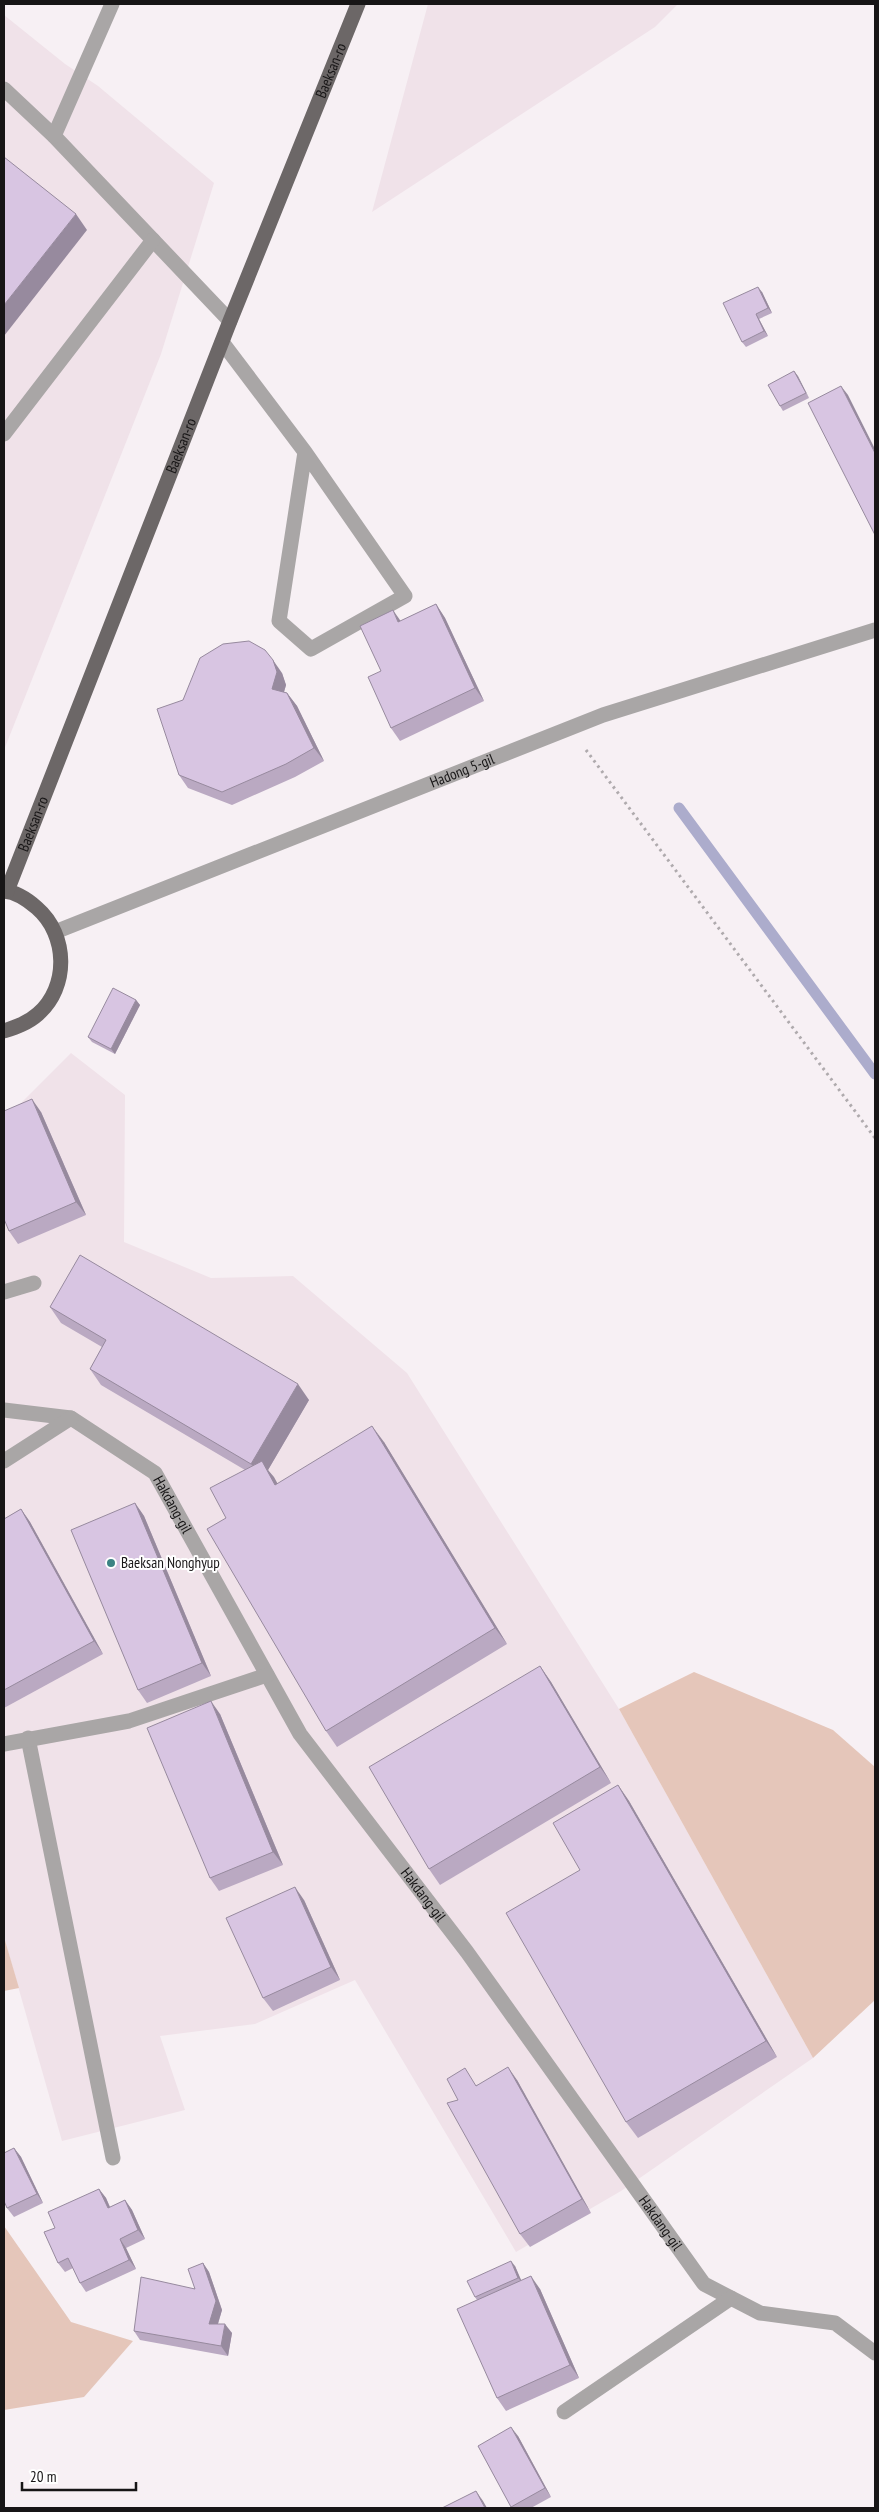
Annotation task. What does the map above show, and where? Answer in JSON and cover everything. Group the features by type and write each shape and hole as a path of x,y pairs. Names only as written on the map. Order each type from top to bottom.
{"main road":[{"name":"Baeksan-ro","path":"6,891 230,321 358,4"},
{"path":"4,1031 20,1026 39,1013 52,996 60,976 61,953 55,932 44,914 27,900 6,891"}],"street":[{"path":"54,136 112,4"},
{"path":"4,89 54,136 230,321"},
{"path":"4,434 153,240"},
{"path":"222,342 305,452 405,596 311,649 279,621 305,452"},
{"name":"Hadong 5-gil","path":"55,932 571,730 603,715 875,630"},
{"path":"4,1292 34,1283"},
{"name":"Hakdang-gil","path":"4,1410 71,1418 155,1473 300,1734 467,1952 704,2284 760,2313 835,2323 875,2353"},
{"path":"4,1461 71,1418"},
{"path":"4,1744 28,1738 129,1721 267,1674"},
{"path":"28,1738 113,2158"},
{"path":"564,2412 731,2298"}],"path":[{"path":"571,730 875,1138"}],"shaded area":[{"path":"428,4 678,4 655,27 372,212"},
{"path":"4,15 65,64 98,86 214,183 161,354 4,750"},
{"path":"71,1053 125,1095 124,1242 211,1278 293,1276 407,1373 619,1709 813,2058 621,2191 516,2252 355,1980 255,2024 160,2036 185,2110 62,2141 4,1937 4,1120"},
{"path":"694,1672 833,1730 875,1767 875,2000 813,2058 619,1709"},
{"path":"4,1937 19,1988 4,1991"},
{"path":"4,2226 71,2322 133,2341 84,2397 4,2410"}],"building":[{"path":"4,157 76,214 4,305"},
{"path":"758,287 768,308 756,314 764,331 742,342 723,303"},
{"path":"794,371 806,393 780,406 768,385"},
{"path":"841,386 875,453 875,535 808,403"},
{"path":"436,604 475,688 391,728 368,677 381,671 360,626 393,610 398,622"},
{"path":"249,641 265,650 273,660 277,672 272,689 287,693 314,748 286,764 222,792 179,775 157,709 183,700 200,658 223,644"},
{"path":"113,988 136,1000 111,1049 88,1037"},
{"path":"32,1099 76,1202 9,1231 4,1219 4,1111"},
{"path":"80,1255 298,1384 251,1464 90,1369 106,1340 50,1307"},
{"path":"372,1426 495,1628 326,1731 207,1529 226,1518 210,1488 262,1461 275,1485"},
{"path":"135,1503 202,1663 138,1690 71,1530"},
{"path":"21,1509 94,1641 4,1690 4,1519"},
{"path":"540,1666 600,1767 429,1869 369,1767"},
{"path":"211,1701 273,1852 210,1878 147,1728"},
{"path":"618,1785 766,2041 626,2122 506,1913 580,1870 553,1823"},
{"path":"295,1887 331,1967 263,1998 226,1918"},
{"path":"508,2067 582,2199 520,2234 447,2103 458,2100 447,2079 465,2068 476,2086"},
{"path":"14,2148 37,2194 7,2208 4,2201 4,2153"},
{"path":"99,2189 108,2208 125,2200 138,2230 120,2239 129,2260 80,2283 68,2258 58,2263 44,2232 55,2228 48,2212"},
{"path":"511,2261 518,2278 475,2297 467,2281"},
{"path":"203,2263 216,2301 209,2324 225,2324 221,2346 134,2331 141,2277 195,2289 188,2269"},
{"path":"531,2276 570,2365 497,2398 457,2309"},
{"path":"511,2427 545,2488 511,2507 478,2446"},
{"path":"476,2491 485,2508 442,2508"}],"waterway":[{"path":"679,808 875,1074"}],"place":[{"name":"Baeksan Nonghyup","path":"111,1563"}]}
